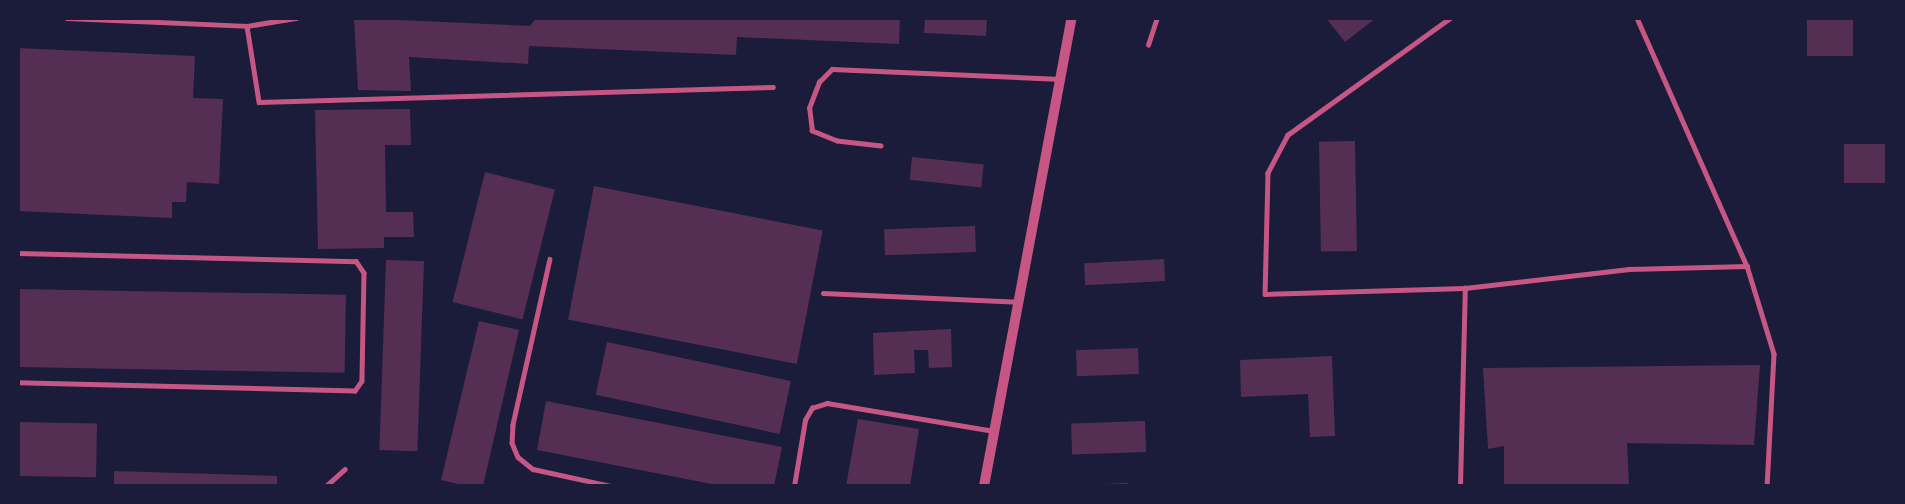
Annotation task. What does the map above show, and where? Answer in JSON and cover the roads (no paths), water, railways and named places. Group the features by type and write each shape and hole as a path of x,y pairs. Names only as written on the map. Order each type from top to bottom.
{"street":[{"path":"984,486 1072,18"}],"lane":[{"path":"67,18 247,26 296,18"},
{"path":"1148,45 1157,18"},
{"path":"1451,18 1288,135 1268,173 1265,294 1465,288 1629,269 1747,266"},
{"path":"1637,18 1747,266 1774,354 1767,486"},
{"path":"247,26 259,102 773,87"},
{"path":"881,146 837,141 812,131 809,108 819,82 832,69 1061,79"},
{"path":"18,253 356,261 364,273 362,381 355,391 18,383"},
{"path":"550,259 513,425 513,443 518,457 533,469 611,486"},
{"path":"1460,486 1465,288"},
{"path":"823,293 1018,302"},
{"path":"794,486 805,420 812,408 827,403 994,431"},
{"path":"326,486 345,469"}]}
